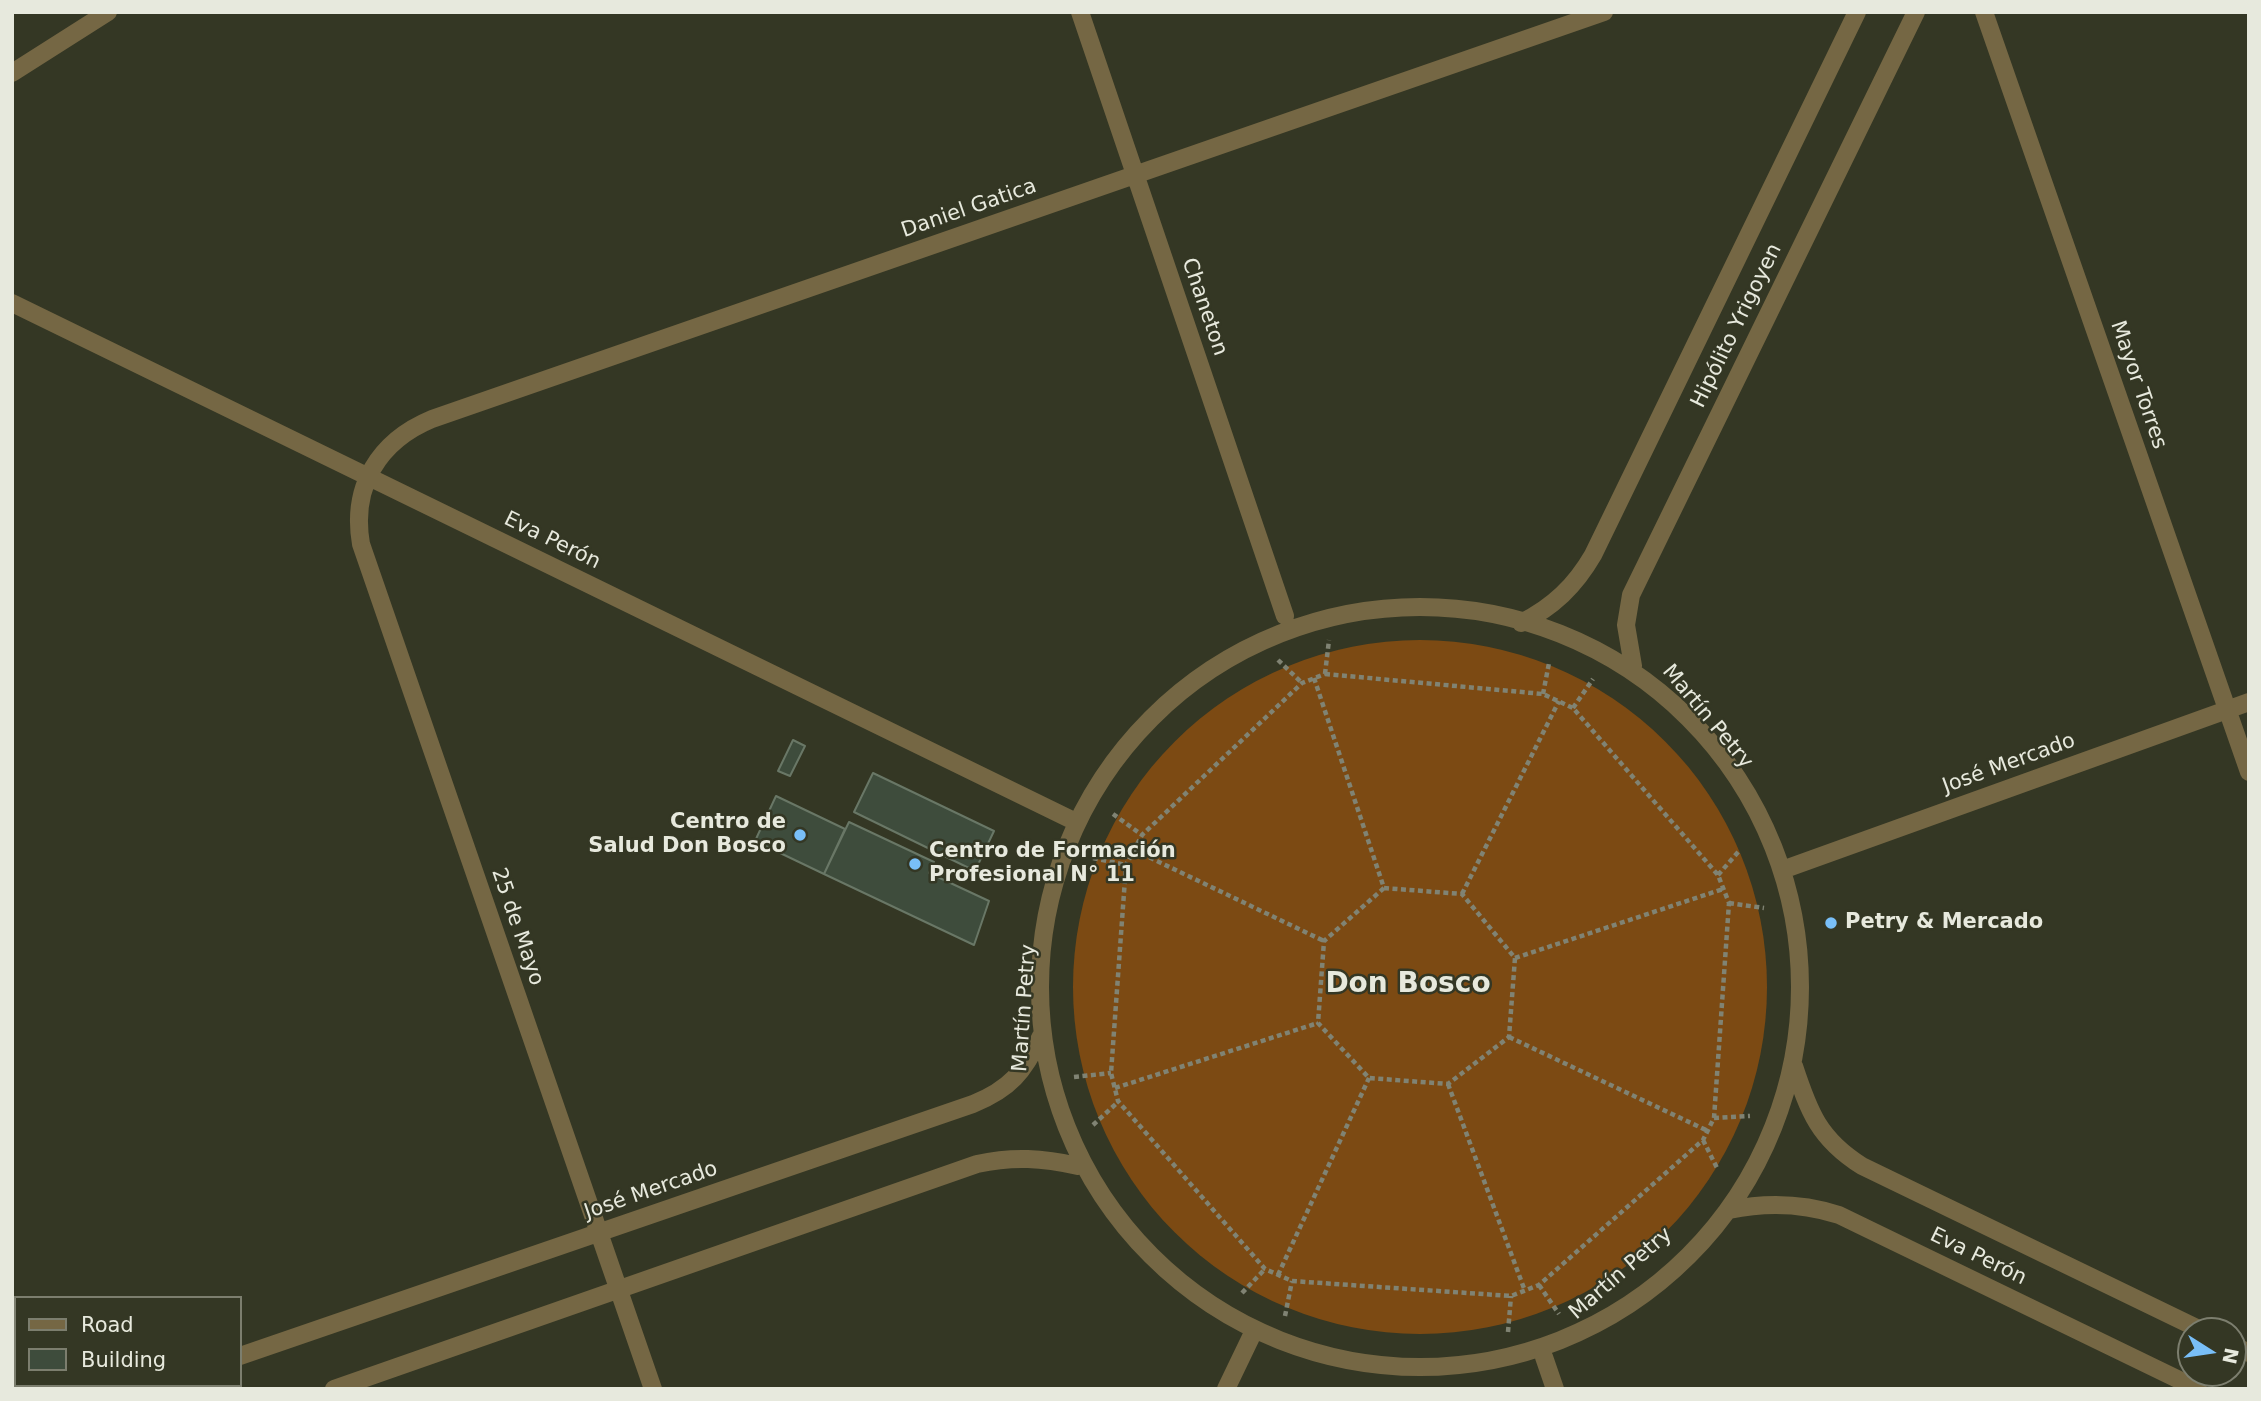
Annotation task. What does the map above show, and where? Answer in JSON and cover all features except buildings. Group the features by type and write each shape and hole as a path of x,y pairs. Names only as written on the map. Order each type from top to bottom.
{"street":[{"path":"12,73 108,12"},
{"name":"Chaneton","path":"1080,12 1285,616"},
{"name":"Daniel Gatica","path":"369,477 382,454 396,439 413,427 432,419 1604,12"},
{"name":"Hipólito Yrigoyen","path":"1521,623 1553,605 1583,573 1593,555 1857,12"},
{"name":"Hipólito Yrigoyen","path":"1633,666 1626,625 1631,595 1916,12"},
{"name":"Mayor Torres","path":"1984,12 2249,772"},
{"name":"Eva Perón","path":"12,303 1072,820"},
{"name":"25 de Mayo","path":"369,477 359,510 358,527 364,555 653,1389"},
{"name":"Martín Petry","path":"1367,607 1521,623 1578,633 1607,646 1633,666 1659,692 1754,810 1777,848 1785,869 1794,915 1791,1060 1788,1091 1778,1134 1750,1187 1729,1210 1591,1332 1568,1347 1544,1357 1497,1362 1311,1352 1281,1347 1251,1337 1227,1323 1204,1304 1078,1166 1061,1143 1050,1119 1044,1092 1046,1027 1057,885 1062,849 1072,820 1086,796 1104,775 1241,645 1285,616 1311,609 1367,607"},
{"name":"José Mercado","path":"1785,869 2249,702"},
{"name":"José Mercado","path":"242,1355 990,1097 1019,1075 1046,1027"},
{"name":"Eva Perón","path":"1791,1060 1817,1126 1844,1155 2177,1318"},
{"path":"334,1389 977,1164 1032,1158 1078,1166"},
{"name":"Eva Perón","path":"1729,1210 1752,1205 1785,1204 1819,1208 1839,1214 2198,1389"},
{"path":"1226,1389 1251,1337"},
{"path":"1544,1357 1555,1389"}],"path":[{"path":"1325,674 1329,640"},
{"path":"1278,660 1302,683"},
{"path":"1543,694 1549,663"},
{"path":"1325,674 1543,694 1573,708 1718,875 1729,903 1714,1118 1708,1131 1703,1140 1539,1285 1511,1296 1292,1281 1265,1269 1118,1101 1111,1073 1126,865 1142,835 1302,683 1325,674"},
{"path":"1314,678 1384,888"},
{"path":"1573,708 1593,679"},
{"path":"1462,894 1559,701"},
{"path":"1113,814 1142,835"},
{"path":"1134,850 1324,941"},
{"path":"1718,875 1740,850"},
{"path":"1093,858 1126,865"},
{"path":"1384,888 1462,894 1516,958 1508,1037 1448,1084 1370,1078 1318,1023 1324,941 1384,888"},
{"path":"1516,958 1723,889"},
{"path":"1729,903 1764,908"},
{"path":"1115,1088 1318,1023"},
{"path":"1508,1037 1708,1131"},
{"path":"1074,1077 1111,1073"},
{"path":"1278,1275 1370,1078"},
{"path":"1448,1084 1525,1291"},
{"path":"1093,1125 1118,1101"},
{"path":"1714,1118 1749,1116"},
{"path":"1703,1140 1718,1170"},
{"path":"1242,1293 1265,1269"},
{"path":"1285,1316 1292,1281"},
{"path":"1539,1285 1559,1314"},
{"path":"1508,1332 1511,1296"}],"shaded area":[{"path":"1420,640 1488,647 1553,666 1613,699 1665,742 1708,794 1741,854 1760,919 1767,987 1760,1055 1741,1120 1708,1180 1665,1232 1613,1275 1553,1308 1488,1327 1420,1334 1352,1327 1287,1308 1227,1275 1175,1232 1132,1180 1099,1120 1080,1055 1073,987 1080,919 1099,854 1132,794 1175,742 1227,699 1287,666 1352,647"}],"place":[{"name":"Centro de Salud Don Bosco","path":"800,835"},
{"name":"Centro de Formación Profesional N° 11","path":"915,864"},
{"name":"Petry & Mercado","path":"1831,923"}],"district":[{"name":"Don Bosco","path":"1408,985"}]}
